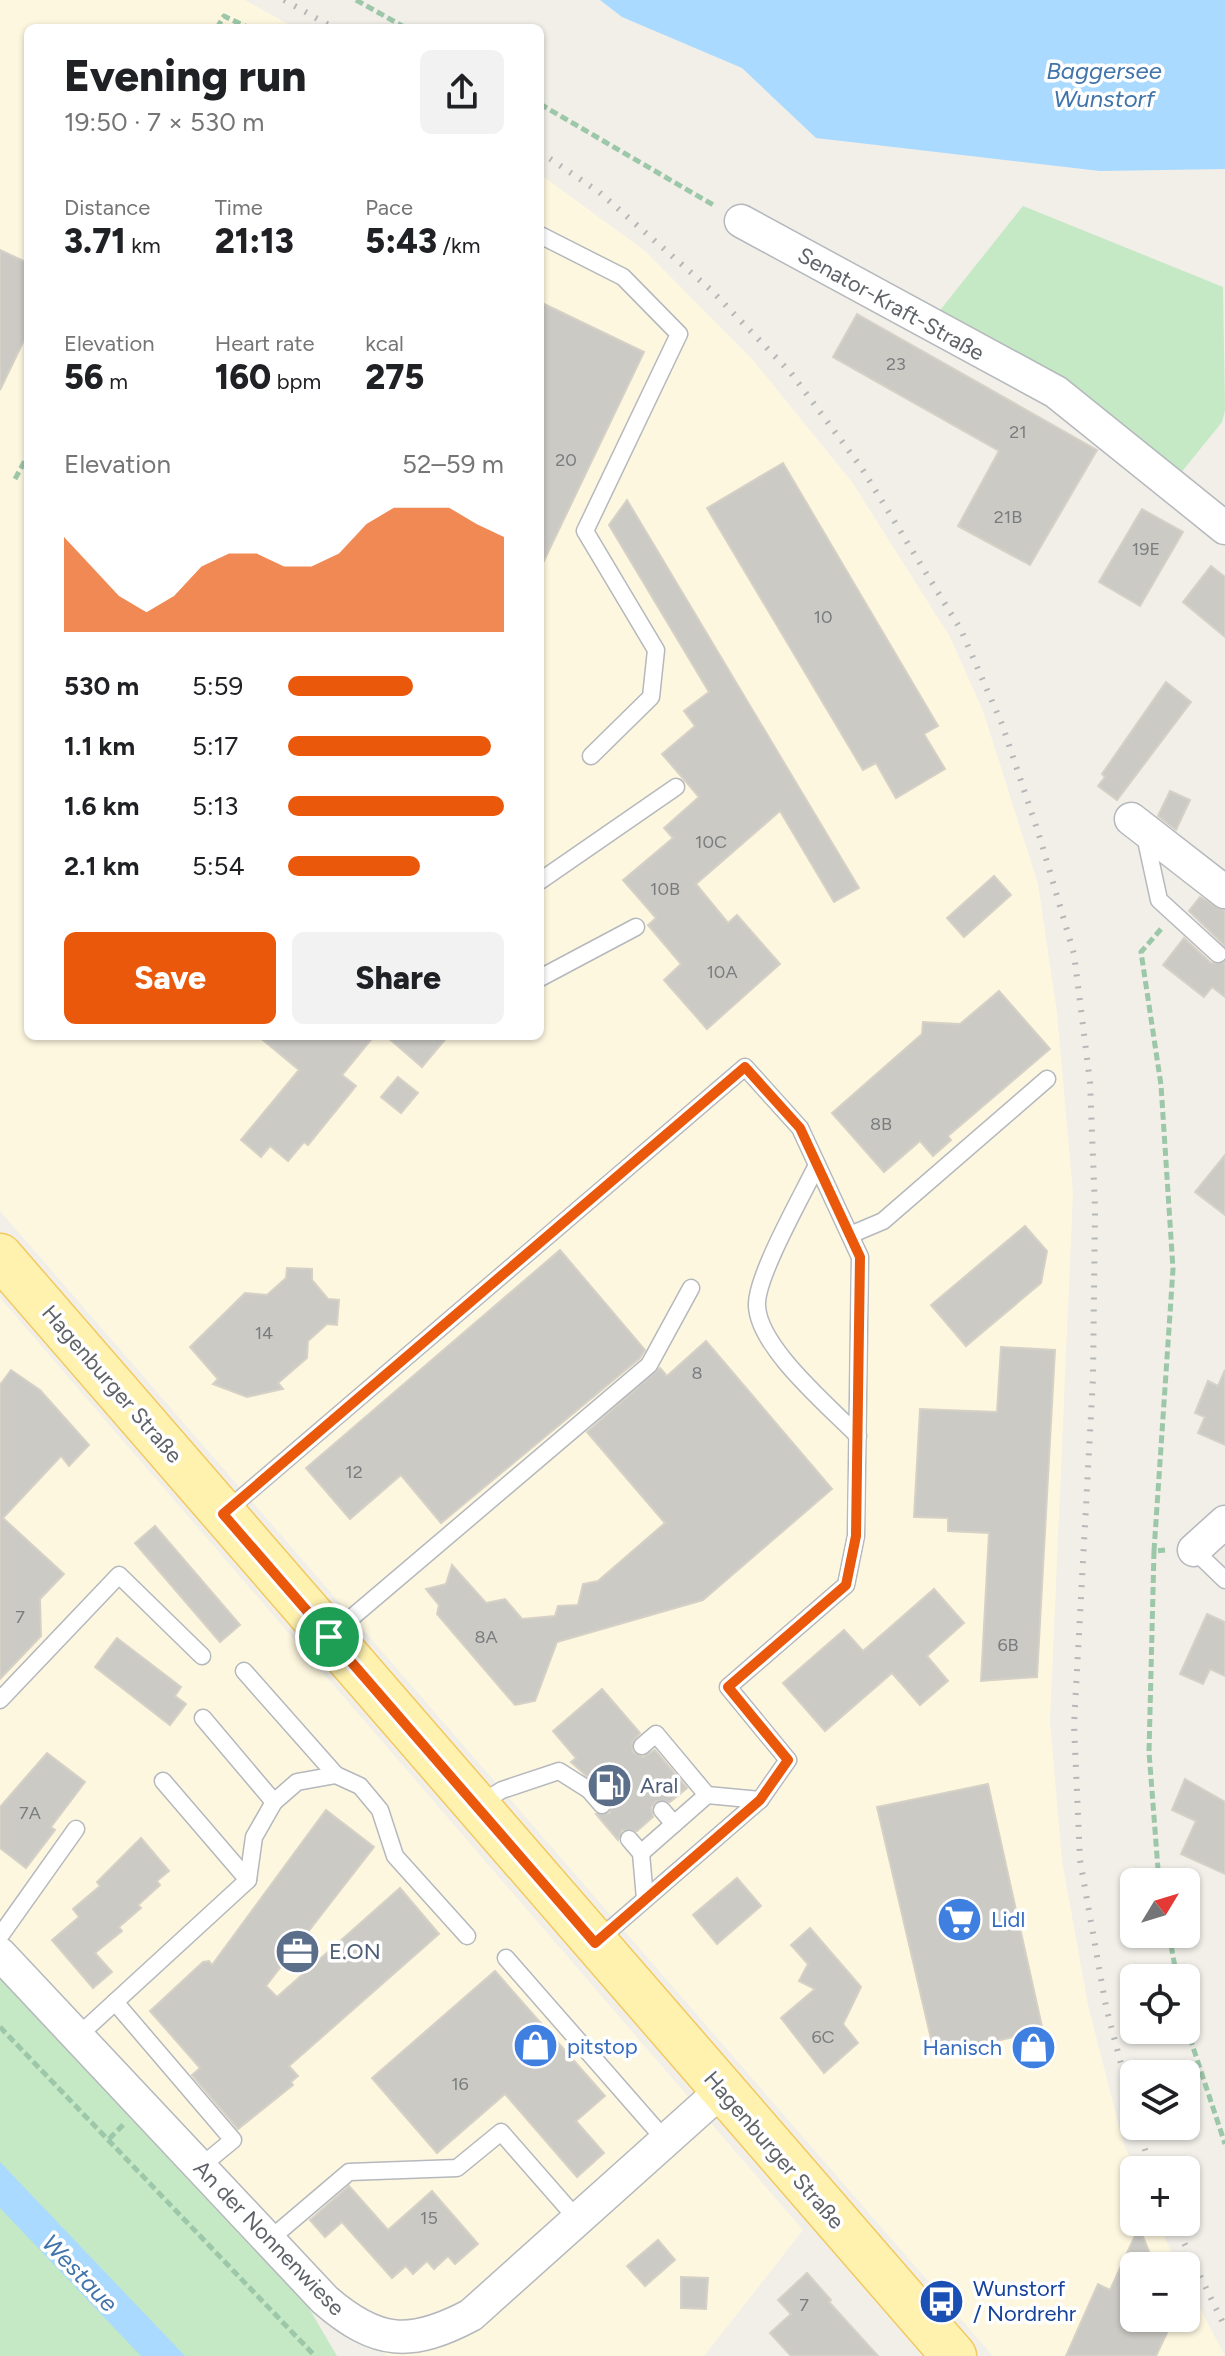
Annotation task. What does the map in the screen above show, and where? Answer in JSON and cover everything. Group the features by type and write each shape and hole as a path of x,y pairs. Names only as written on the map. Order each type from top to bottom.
{"main road":[{"name":"Hagenburger Straße","path":"0,1256 722,2090 939,2346"}],"street":[{"name":"Senator-Kraft-Straße","path":"741,221 1056,392 1225,528"},
{"path":"1137,824 1225,892"},
{"path":"1194,1550 1225,1522"},
{"name":"An der Nonnenwiese","path":"0,1954 269,2240 353,2323 383,2337 413,2337 471,2315 722,2090"}],"lane":[{"path":"544,237 623,277 679,334 585,531 656,650 651,697 591,756"},
{"path":"544,878 676,787"},
{"path":"1137,824 1159,900 1218,954"},
{"path":"544,976 636,927"},
{"path":"223,1514 745,1067 800,1128 860,1257 856,1536 846,1585 728,1687 788,1760 760,1800 595,1943"},
{"path":"850,1235 883,1221 1047,1079"},
{"path":"817,1165 764,1278 757,1306 766,1334 780,1354 858,1436"},
{"path":"329,1637 649,1365 691,1288"},
{"path":"1194,1550 1225,1580"},
{"path":"0,1700 119,1575 202,1656"},
{"path":"244,1671 336,1775 360,1786 380,1810 395,1856 467,1936"},
{"path":"203,1718 274,1802"},
{"path":"642,1746 656,1734 707,1795 760,1800"},
{"path":"477,1806 502,1790 559,1771 591,1788 602,1805"},
{"path":"78,2036 248,1880 254,1837 274,1802 297,1782 336,1775"},
{"path":"163,1781 248,1880"},
{"path":"641,1853 707,1795"},
{"path":"662,1810 674,1824"},
{"path":"0,1936 76,1829"},
{"path":"629,1839 641,1853 645,1899"},
{"path":"506,1958 666,2141"},
{"path":"115,2002 233,2140 200,2167"},
{"path":"269,2240 349,2172 457,2168 501,2132 578,2220"}],"path":[{"path":"356,0 399,24"},
{"path":"219,24 224,16 241,24"},
{"path":"544,106 741,221"},
{"path":"15,479 24,462"},
{"path":"1158,1868 1149,1752 1154,1551 1173,1269 1161,1085 1141,952 1174,915"},
{"path":"1154,1551 1194,1550"},
{"path":"0,2027 315,2356"},
{"path":"1192,2044 1225,2144"},
{"path":"109,2139 124,2124"}],"shaded area":[{"path":"0,0 245,0 288,24 24,24 24,1040 544,1040 544,177 645,251 752,359 852,482 950,637 983,711 1038,884 1057,1013 1073,1193 1050,1721 1062,1861 1088,2005 1120,2140 1129,2156 1120,2156 1120,2236 1164,2236 1171,2252 1120,2252 1120,2332 1200,2332 1200,2309 1225,2356 993,2356 0,1211"},
{"path":"0,1298 803,2230 704,2356 387,2356 0,1933"}],"green space":[{"path":"1023,206 1223,287 1225,410 1222,422 1180,474 937,314"},
{"path":"0,1979 307,2305 337,2356 0,2356"}],"water":[{"name":"Baggersee Wunstorf","path":"600,0 1225,0 1225,169 1100,171 816,138 742,68 622,17"},
{"name":"Westaue","path":"0,2162 185,2356 141,2356 0,2208"}],"building":[{"path":"0,250 24,261 24,340 0,390"},
{"path":"544,304 644,352 544,561"},
{"path":"857,314 1097,450 1030,565 958,526 999,451 833,357"},
{"path":"783,463 938,726 924,734 945,769 896,798 876,763 863,770 707,508"},
{"path":"627,500 859,888 834,902 780,811 696,884 728,923 737,915 780,964 707,1029 664,980 681,964 648,925 656,918 623,880 673,838 664,828 699,797 662,754 695,726 684,711 709,692 609,525"},
{"path":"1142,509 1183,532 1140,606 1099,582"},
{"path":"1211,566 1225,577 1225,637 1183,602"},
{"path":"1166,682 1191,702 1117,800 1098,786 1105,777 1102,774"},
{"path":"1170,791 1190,800 1176,830 1158,816"},
{"path":"994,876 1011,895 964,937 947,918"},
{"path":"1200,897 1225,911 1225,946 1189,911"},
{"path":"1184,938 1211,963 1225,962 1225,997 1212,987 1204,997 1163,965"},
{"path":"999,991 1050,1049 948,1136 951,1140 933,1156 920,1141 884,1172 832,1113 922,1034 923,1022 960,1024"},
{"path":"263,1040 371,1040 342,1075 356,1086 308,1145 304,1142 288,1161 270,1146 261,1157 241,1140 299,1070"},
{"path":"391,1040 445,1040 422,1067"},
{"path":"398,1077 418,1093 401,1113 381,1097"},
{"path":"1225,1155 1225,1215 1195,1192"},
{"path":"1025,1226 1047,1251 1041,1283 966,1346 931,1305"},
{"path":"560,1250 645,1350 640,1358 441,1523 401,1475 350,1519 306,1468"},
{"path":"287,1268 312,1269 312,1280 328,1299 339,1300 337,1325 327,1324 308,1341 307,1358 278,1383 283,1389 247,1397 213,1384 218,1379 190,1347 245,1293 267,1295 286,1278"},
{"path":"706,1341 832,1489 703,1600 557,1642 535,1701 515,1705 437,1614 439,1605 426,1589 446,1584 452,1565 486,1603 505,1599 522,1619 555,1616 558,1606 578,1605 583,1584 598,1581 665,1523 587,1432 660,1368 667,1376"},
{"path":"1001,1347 1055,1350 1037,1677 981,1681 989,1533 948,1531 948,1518 914,1517 920,1409 997,1412"},
{"path":"11,1370 40,1390 89,1445 69,1466 61,1456 3,1518 64,1574 40,1599 41,1636 0,1679 0,1385"},
{"path":"1225,1370 1225,1445 1198,1433 1205,1417 1195,1413 1208,1381 1218,1386"},
{"path":"155,1526 240,1625 220,1642 135,1543"},
{"path":"934,1589 964,1623 927,1656 948,1681 920,1705 892,1673 825,1731 783,1683 844,1630 863,1651"},
{"path":"1207,1614 1225,1622 1225,1676 1210,1669 1203,1684 1180,1674"},
{"path":"117,1638 181,1687 175,1696 186,1704 170,1725 95,1667"},
{"path":"602,1689 640,1733 632,1742 633,1752 643,1757 655,1750 687,1788 670,1802 656,1801 651,1807 653,1817 637,1831 622,1830 618,1840 596,1814 610,1813 611,1798 571,1762 576,1758 553,1731"},
{"path":"47,1753 85,1782 51,1827 55,1830 26,1868 0,1848 0,1807"},
{"path":"1185,1779 1225,1802 1225,1874 1181,1854 1196,1821 1172,1810"},
{"name":"Lidl","path":"988,1784 1049,2058 1023,2064 1017,2036 935,2056 877,1807"},
{"path":"326,1810 374,1847 266,1986 277,1997 400,1888 439,1934 289,2066 298,2076 291,2082 293,2085 238,2129 192,2075 200,2068 150,2011 203,1962 209,1961 212,1965"},
{"path":"141,1838 169,1871 157,1881 160,1885 138,1905 141,1908 119,1927 122,1931 95,1953 112,1972 93,1988 52,1940 79,1917 73,1909 100,1886 97,1882"},
{"path":"737,1878 761,1906 717,1944 693,1915"},
{"path":"810,1928 861,1987 843,2024 858,2043 824,2073 781,2018 815,1989 799,1981 808,1964 791,1945"},
{"path":"495,1971 605,2096 576,2121 604,2153 577,2177 505,2094 437,2153 372,2078"},
{"path":"349,2186 388,2230 432,2191 478,2244 455,2264 448,2256 434,2269 427,2261 413,2274 406,2266 392,2278 342,2222 325,2237 310,2220"},
{"path":"1135,2236 1143,2236 1149,2252 1127,2252"},
{"path":"658,2240 675,2260 645,2286 627,2266"},
{"path":"1120,2268 1120,2332 1167,2332 1156,2356 1066,2356 1098,2284 1110,2290"},
{"path":"807,2273 878,2356 791,2356 770,2333 791,2314 778,2300"},
{"path":"681,2277 708,2278 706,2309 681,2308"}],"railway":[{"path":"284,0 327,24"},
{"path":"544,155 599,192 711,290 791,373 861,467 961,630 1002,724 1040,838 1074,954 1090,1082 1095,1209 1093,1378 1074,1725 1080,1860 1106,2007 1120,2060"},
{"path":"1142,2140 1147,2156"},
{"path":"1181,2236 1225,2327"}],"place":[{"name":"Aral","path":"609,1785"},
{"name":"Lidl","path":"960,1919"},
{"name":"E.ON","path":"298,1951"},
{"name":"pitstop","path":"536,2046"},
{"name":"Hanisch","path":"1033,2047"},
{"name":"Wunstorf / Nordrehr","path":"942,2301"}],"route":[{"path":"745,1067 800,1128 860,1257 856,1536 846,1585 728,1687 788,1760 760,1800 595,1943 329,1637 223,1514 745,1067"}]}
